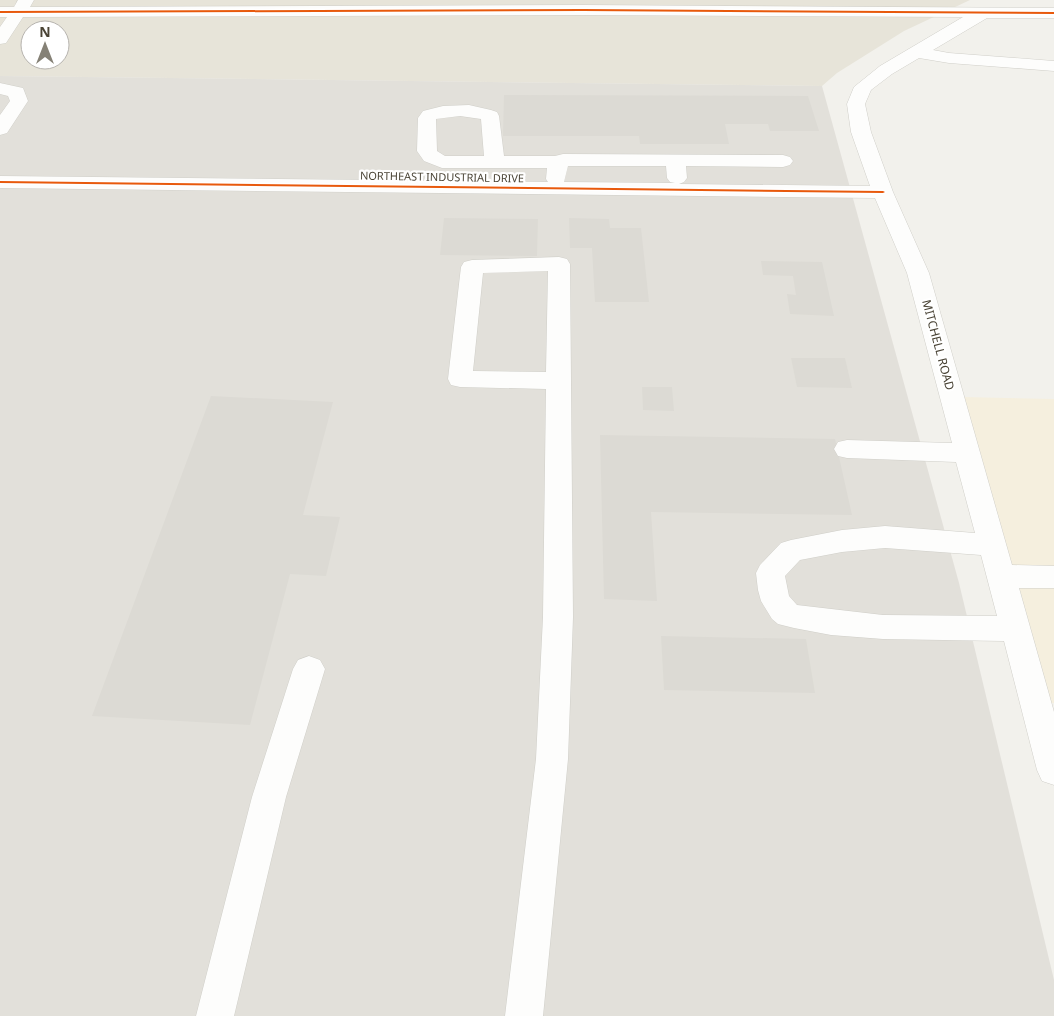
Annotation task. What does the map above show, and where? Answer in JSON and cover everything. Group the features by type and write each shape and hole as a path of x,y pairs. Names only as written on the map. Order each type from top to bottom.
{"street":[{"name":"MITCHELL ROAD","path":"1006,0 886,70 863,87 856,104 861,132 883,192 918,273 1054,770"},
{"path":"0,12 23,6 582,5 886,6 984,13 1054,13"},
{"path":"0,39 23,6"},
{"path":"917,52 949,58 1054,66"},
{"path":"0,88 16,92 19,101 0,129"},
{"path":"495,162 558,162 563,160 598,159 783,161"},
{"path":"675,160 679,190"},
{"path":"555,188 558,162"},
{"name":"NORTHEAST INDUSTRIAL DRIVE","path":"0,182 883,192"},
{"path":"524,1016 552,759 558,617 559,381 559,264 472,267 460,379 559,381"},
{"path":"847,449 968,453"},
{"path":"993,545 885,537 816,545 791,551 783,558 770,573 771,588 776,601 788,614 823,622 859,625 1015,628"},
{"path":"1001,576 1054,577"},
{"path":"214,1016 268,797 309,669"}],"shaded area":[{"path":"0,0 970,0 904,31 837,73 822,86 0,76"},
{"path":"0,76 822,86 959,583 1054,980 1054,1016 0,1016"},
{"path":"962,397 1054,399 1054,703 1048,703"}],"building":[{"path":"504,95 808,96 819,131 770,131 768,124 725,124 729,144 640,144 639,136 503,136"},
{"path":"444,218 538,219 537,256 440,255"},
{"path":"569,218 609,219 610,228 641,228 649,302 595,302 592,248 570,248"},
{"path":"761,261 822,262 834,316 790,314 787,294 796,295 793,276 763,275"},
{"path":"791,358 845,358 852,388 797,387"},
{"path":"642,387 672,387 674,411 643,410"},
{"path":"211,396 333,402 303,515 340,517 326,576 290,574 250,725 92,716"},
{"path":"600,435 835,439 852,515 651,512 657,601 604,599"},
{"path":"661,636 806,639 815,693 664,690"}],"cycle path":[{"path":"0,12 583,10 1054,13"},
{"path":"0,182 883,192"}]}
